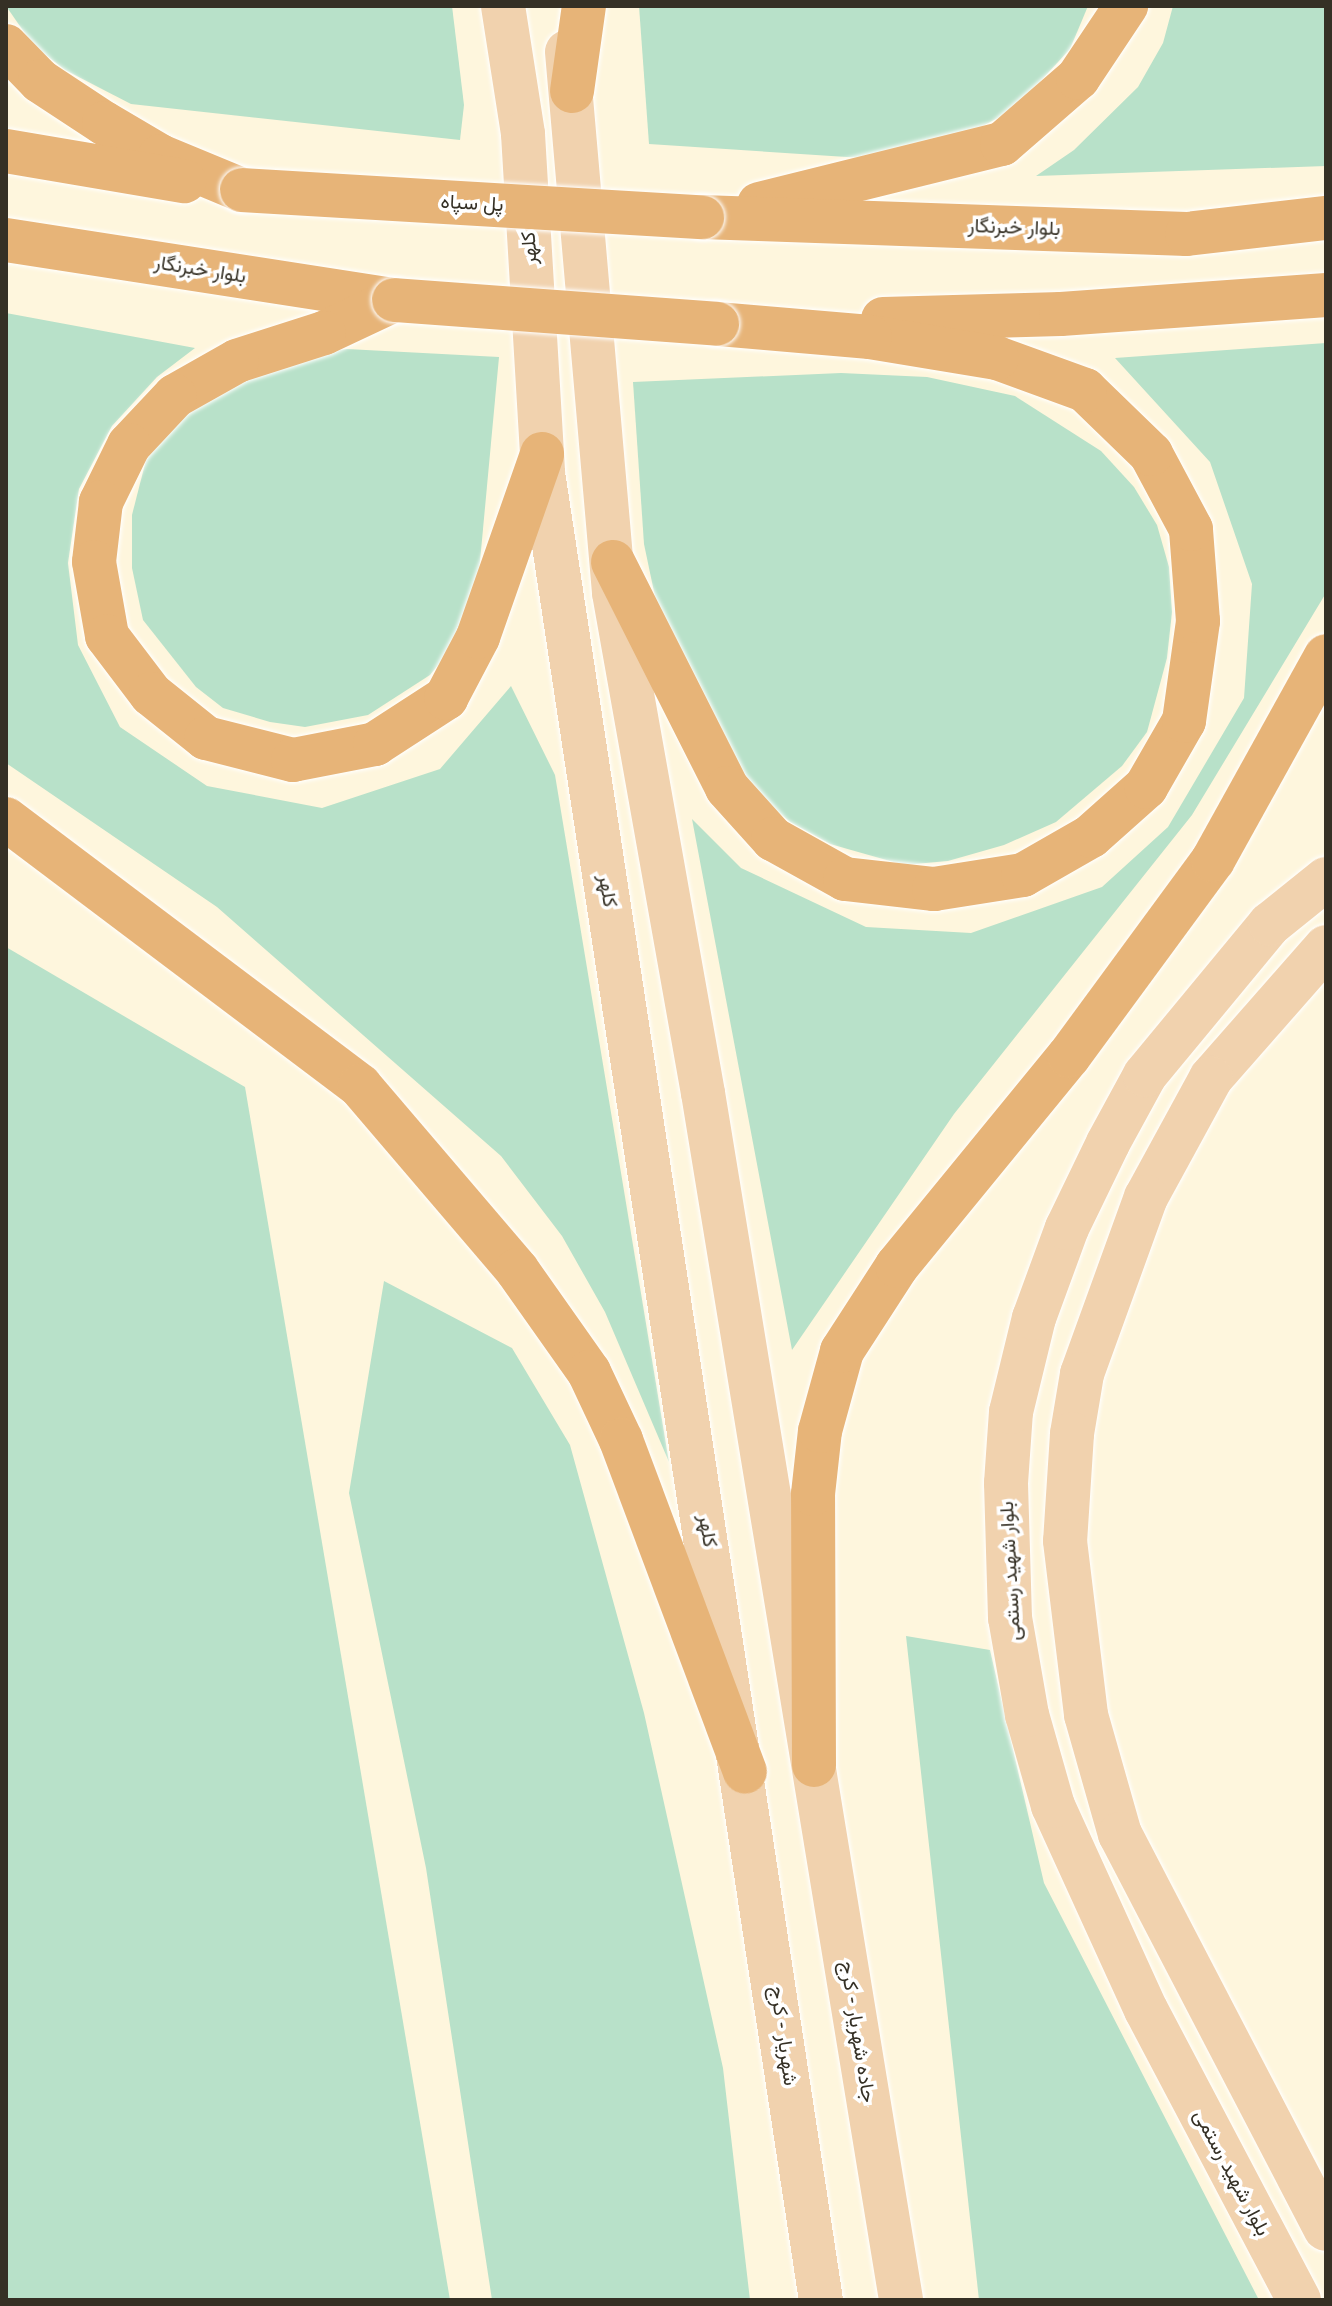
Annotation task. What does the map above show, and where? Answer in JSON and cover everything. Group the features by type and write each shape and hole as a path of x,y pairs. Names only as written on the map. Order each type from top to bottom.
{"highway":[{"path":"572,91 584,6"},
{"path":"702,217 1002,144 1078,78 1126,6"},
{"path":"6,46 40,81 104,123 160,156 242,190"},
{"path":"6,151 242,190"},
{"name":"پل سپاه","path":"242,190 702,217"},
{"name":"بلوار خبرنگار","path":"702,217 1187,234 1326,218"},
{"name":"بلوار خبرنگار","path":"6,240 394,300"},
{"path":"717,324 1061,314 1326,295"},
{"path":"542,454 478,637 446,698 375,744 293,760 206,738 151,694 107,636 94,562 101,502 129,445 175,396 237,361 324,333 394,300 717,324 870,337 997,358 1085,390 1151,454 1191,529 1198,621 1184,721 1146,787 1091,836 1023,875 934,889 845,879 773,839 727,788 613,562"},
{"path":"814,1765 813,1494 820,1431 842,1351 897,1266 1069,1056 1213,860 1326,656"},
{"path":"6,819 360,1086 517,1270 589,1372 621,1440 745,1772"}],"main road":[{"name":"کلهر","path":"503,6 523,134 542,454 745,1772"},
{"path":"562,6 613,562 814,1765"},
{"name":"بلوار شهید رستمی","path":"1299,2300 1146,2010 1053,1806 1027,1715 1010,1618 1006,1483 1011,1412 1034,1318 1067,1228 1145,1075 1270,924 1326,879"},
{"path":"1326,947 1211,1078 1146,1197 1082,1374 1072,1434 1065,1541 1086,1715 1120,1834 1326,2229"},
{"name":"جاده شهریار - کرج","path":"814,1765 901,2300"},
{"name":"شهریار - کرج","path":"745,1772 821,2300"}],"green space":[{"path":"6,6 452,6 464,105 460,140 131,104 65,70 33,45"},
{"path":"639,6 1088,6 1070,49 1015,109 943,147 862,158 649,144"},
{"path":"1173,6 1326,6 1326,166 1036,176 1074,150 1138,87 1163,43"},
{"path":"6,313 195,348 157,377 112,426 79,489 68,563 78,645 120,727 207,786 322,808 440,769 511,686 555,775 669,1462 605,1312 562,1236 501,1156 217,907 6,763"},
{"path":"1326,343 1326,593 1192,815 954,1114 792,1350 692,819 741,868 866,927 971,933 1102,887 1168,827 1244,698 1252,584 1210,462 1115,358"},
{"path":"347,349 499,357 479,572 458,641 430,675 368,715 305,727 270,722 223,708 196,687 143,620 132,568 132,515 146,460 171,423 284,356"},
{"path":"841,373 927,377 1015,396 1101,451 1134,487 1157,525 1169,567 1172,612 1167,658 1147,732 1122,766 1056,822 1004,845 948,861 904,865 830,844 790,822 754,791 662,630 644,544 633,382"},
{"path":"6,947 245,1087 450,2300 6,2300"},
{"path":"384,1281 512,1348 570,1445 644,1713 723,2068 750,2300 492,2300 426,1868 349,1493"},
{"path":"906,1636 990,1650 1044,1883 1259,2300 979,2300"}]}
